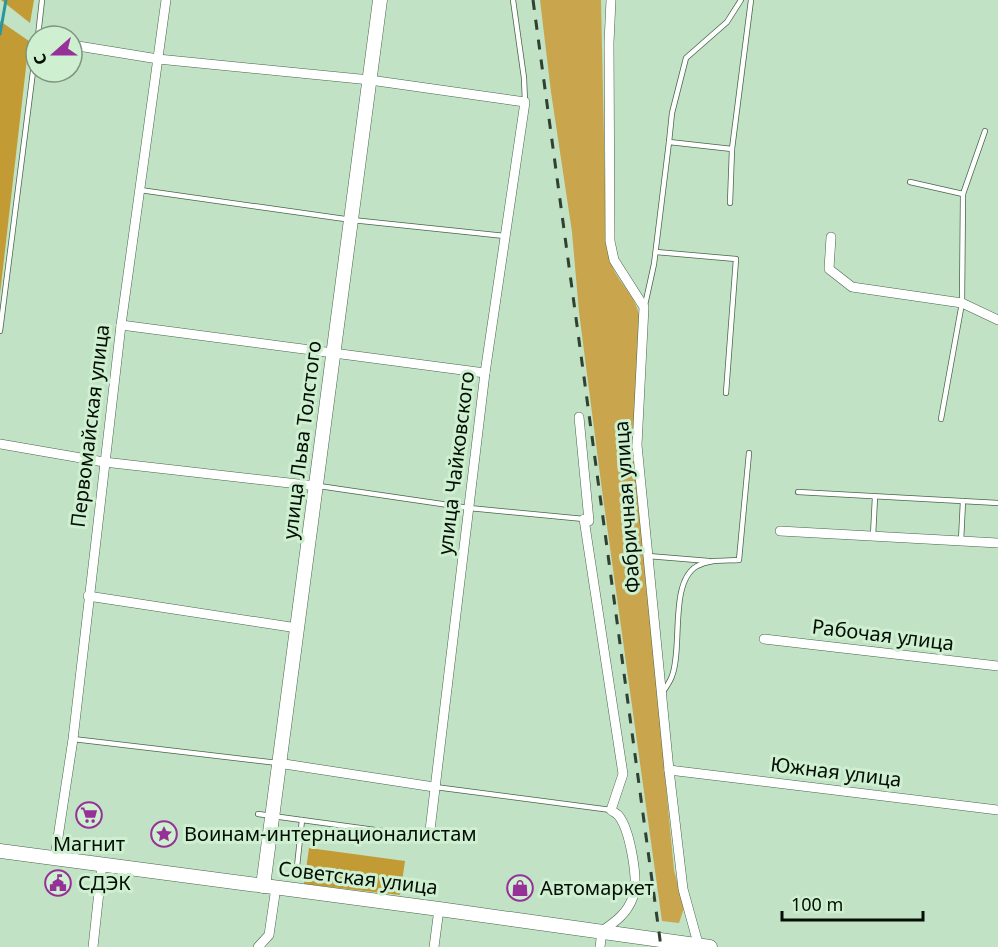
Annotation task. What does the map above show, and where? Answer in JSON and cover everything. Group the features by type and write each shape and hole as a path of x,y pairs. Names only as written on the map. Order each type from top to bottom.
{"street":[{"name":"Первомайская улица","path":"55,857 73,739 121,325 166,0"},
{"name":"улица Льва Толстого","path":"269,887 265,815 278,763 380,0"},
{"path":"611,0 609,43 610,241 614,260 644,308"},
{"path":"84,47 158,59 370,80 525,102"},
{"name":"улица Чайковского","path":"430,830 485,373 525,102"},
{"path":"831,237 829,269 852,287 962,303 998,320"},
{"name":"Фабричная улица","path":"644,308 637,445 647,556 683,889 702,946"},
{"path":"121,325 485,373"},
{"path":"579,417 589,521 584,519 623,774 610,810 619,816 632,849 635,872 634,896 623,917 602,932 600,947"},
{"path":"0,444 104,462 316,486"},
{"path":"780,531 998,543"},
{"path":"88,596 297,628"},
{"name":"Рабочая улица","path":"764,639 998,666"},
{"path":"278,763 434,787"},
{"name":"Южная улица","path":"669,770 998,810"},
{"name":"Советская улица","path":"0,851 702,946"},
{"path":"93,947 102,864"},
{"path":"258,947 269,935 269,887"},
{"path":"434,947 439,909"}],"lane":[{"path":"39,24 42,0"},
{"path":"513,0 524,78 525,102"},
{"path":"644,308 656,252 672,113 686,58 727,22 741,0"},
{"path":"730,203 732,149 751,0"},
{"path":"0,331 31,84"},
{"path":"941,420 962,303 963,194 985,131"},
{"path":"669,142 732,149"},
{"path":"910,182 963,194"},
{"path":"140,190 352,220 505,236"},
{"path":"656,252 736,259 726,393"},
{"path":"647,556 711,561 739,560 749,453"},
{"path":"316,486 469,508 584,519"},
{"path":"798,492 998,503"},
{"path":"873,536 875,497"},
{"path":"961,541 963,501"},
{"path":"662,694 672,676 677,650 681,587 686,576 697,566 711,561"},
{"path":"73,739 278,763"},
{"path":"434,787 610,810"},
{"path":"265,815 397,833"},
{"path":"296,876 302,820"}],"shaded area":[{"path":"1,0 34,0 30,23"},
{"path":"540,0 601,0 606,234 613,268 635,302 639,315 638,494 674,870 684,908 679,923 662,921 602,490 579,312 572,232"},
{"path":"0,21 24,38 24,84 0,294"},
{"path":"309,848 405,861 400,895 304,884"}],"waterway":[{"path":"0,34 6,0"}],"railway":[{"path":"533,0 661,947"}],"place":[{"name":"Магнит","path":"89,815"},
{"name":"Воинам-интернационалистам","path":"164,834"},
{"name":"СДЭК","path":"58,883"},
{"name":"Автомаркет","path":"520,888"}]}
